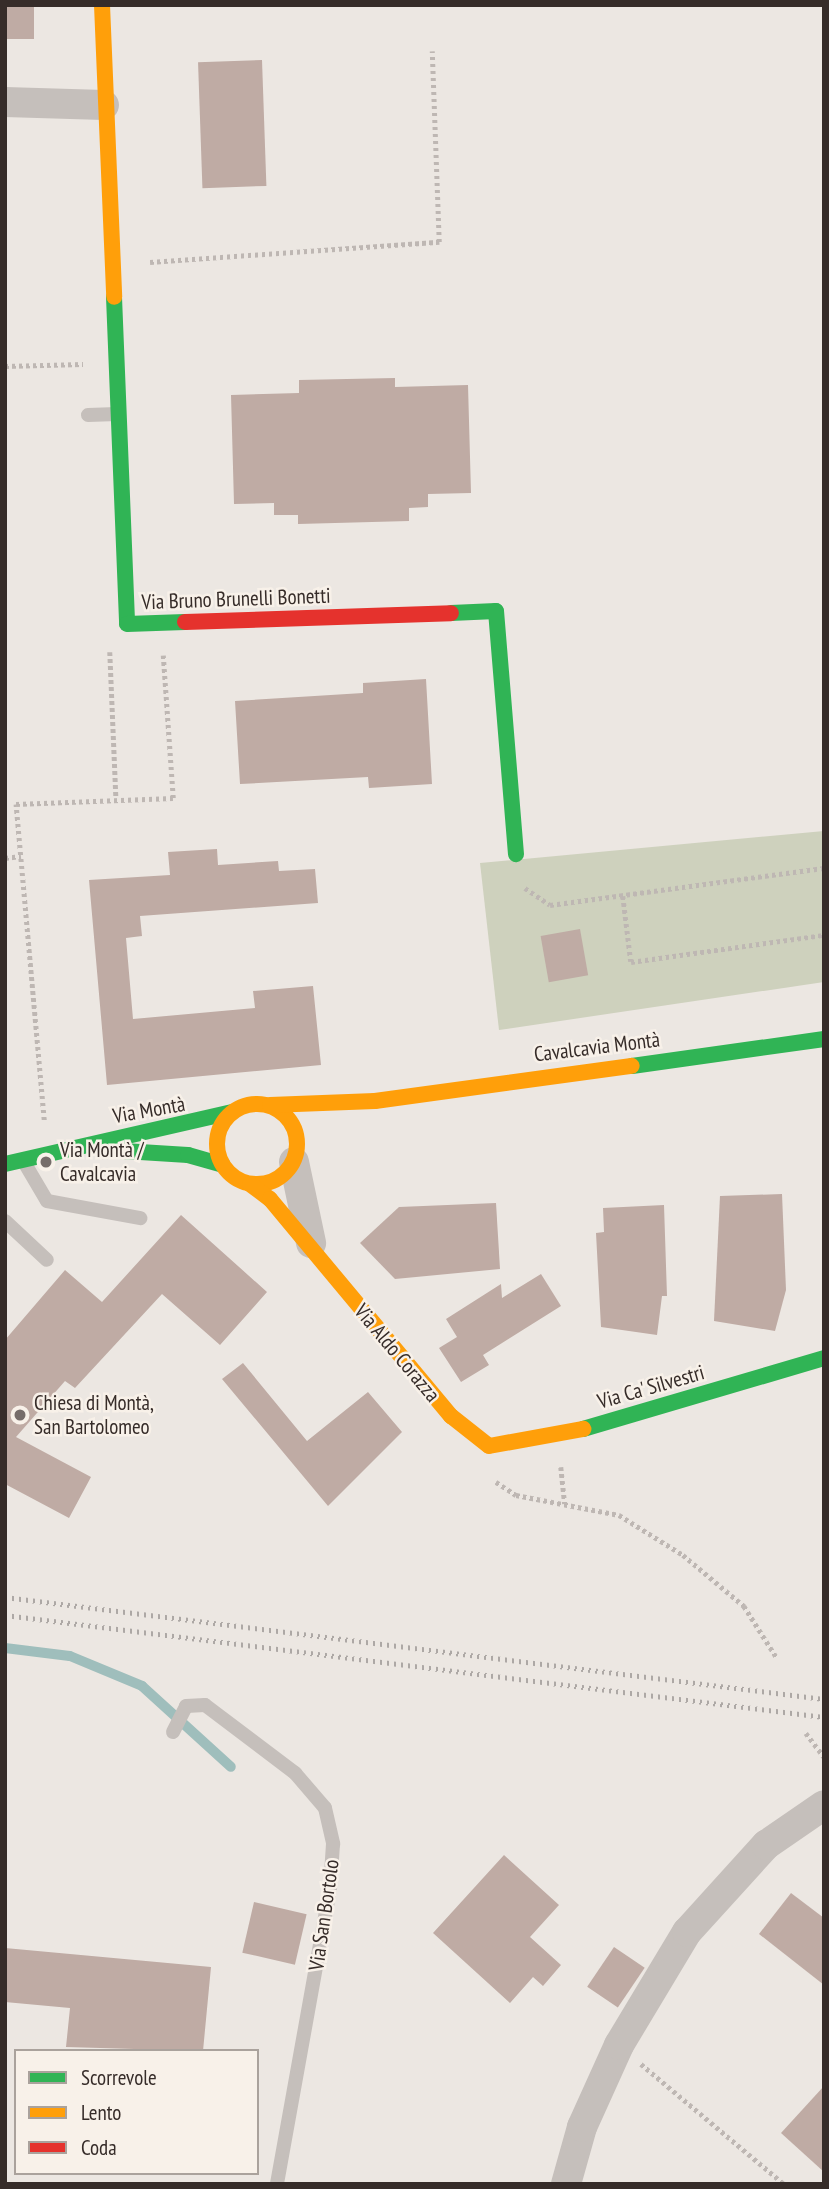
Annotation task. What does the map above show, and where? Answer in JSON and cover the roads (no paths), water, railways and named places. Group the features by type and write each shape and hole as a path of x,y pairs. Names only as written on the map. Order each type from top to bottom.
{"street":[{"name":"Via Bruno Brunelli Bonetti","path":"102,5 127,624 496,611 516,854"},
{"path":"5,102 104,105"},
{"name":"Cavalcavia Montà","path":"270,1105 375,1101 824,1039"},
{"name":"Cavalcavia Montà","path":"332,1124 375,1101"},
{"path":"296,1155 292,1122 270,1105 232,1112 219,1131 223,1165 250,1184 276,1180 317,1132"},
{"name":"Via Montà","path":"5,1164 232,1112"},
{"name":"Via Montà","path":"73,1147 188,1155 223,1165"},
{"name":"Via Aldo Corazza","path":"296,1155 313,1250"},
{"name":"Via Aldo Corazza","path":"250,1184 313,1250 451,1416 489,1446"},
{"name":"Via Ca' Silvestri","path":"489,1446 513,1446 626,1418 824,1357"},
{"path":"566,2184 582,2127 619,2045 687,1932 766,1844 824,1805"}],"lane":[{"path":"88,415 118,414"},
{"path":"22,1158 47,1201 140,1218"},
{"path":"5,1221 47,1260"},
{"name":"Via San Bortolo","path":"173,1732 187,1706 205,1705 295,1773 325,1808 333,1844 300,2076 277,2184"}],"waterway":[{"path":"5,1648 70,1656 142,1686 231,1767"}],"railway":[{"path":"5,1597 824,1699"},
{"path":"5,1615 824,1717"}],"place":[{"name":"Via Montà / Cavalcavia","path":"46,1162"},
{"name":"Chiesa di Montà, San Bartolomeo","path":"20,1415"}]}
